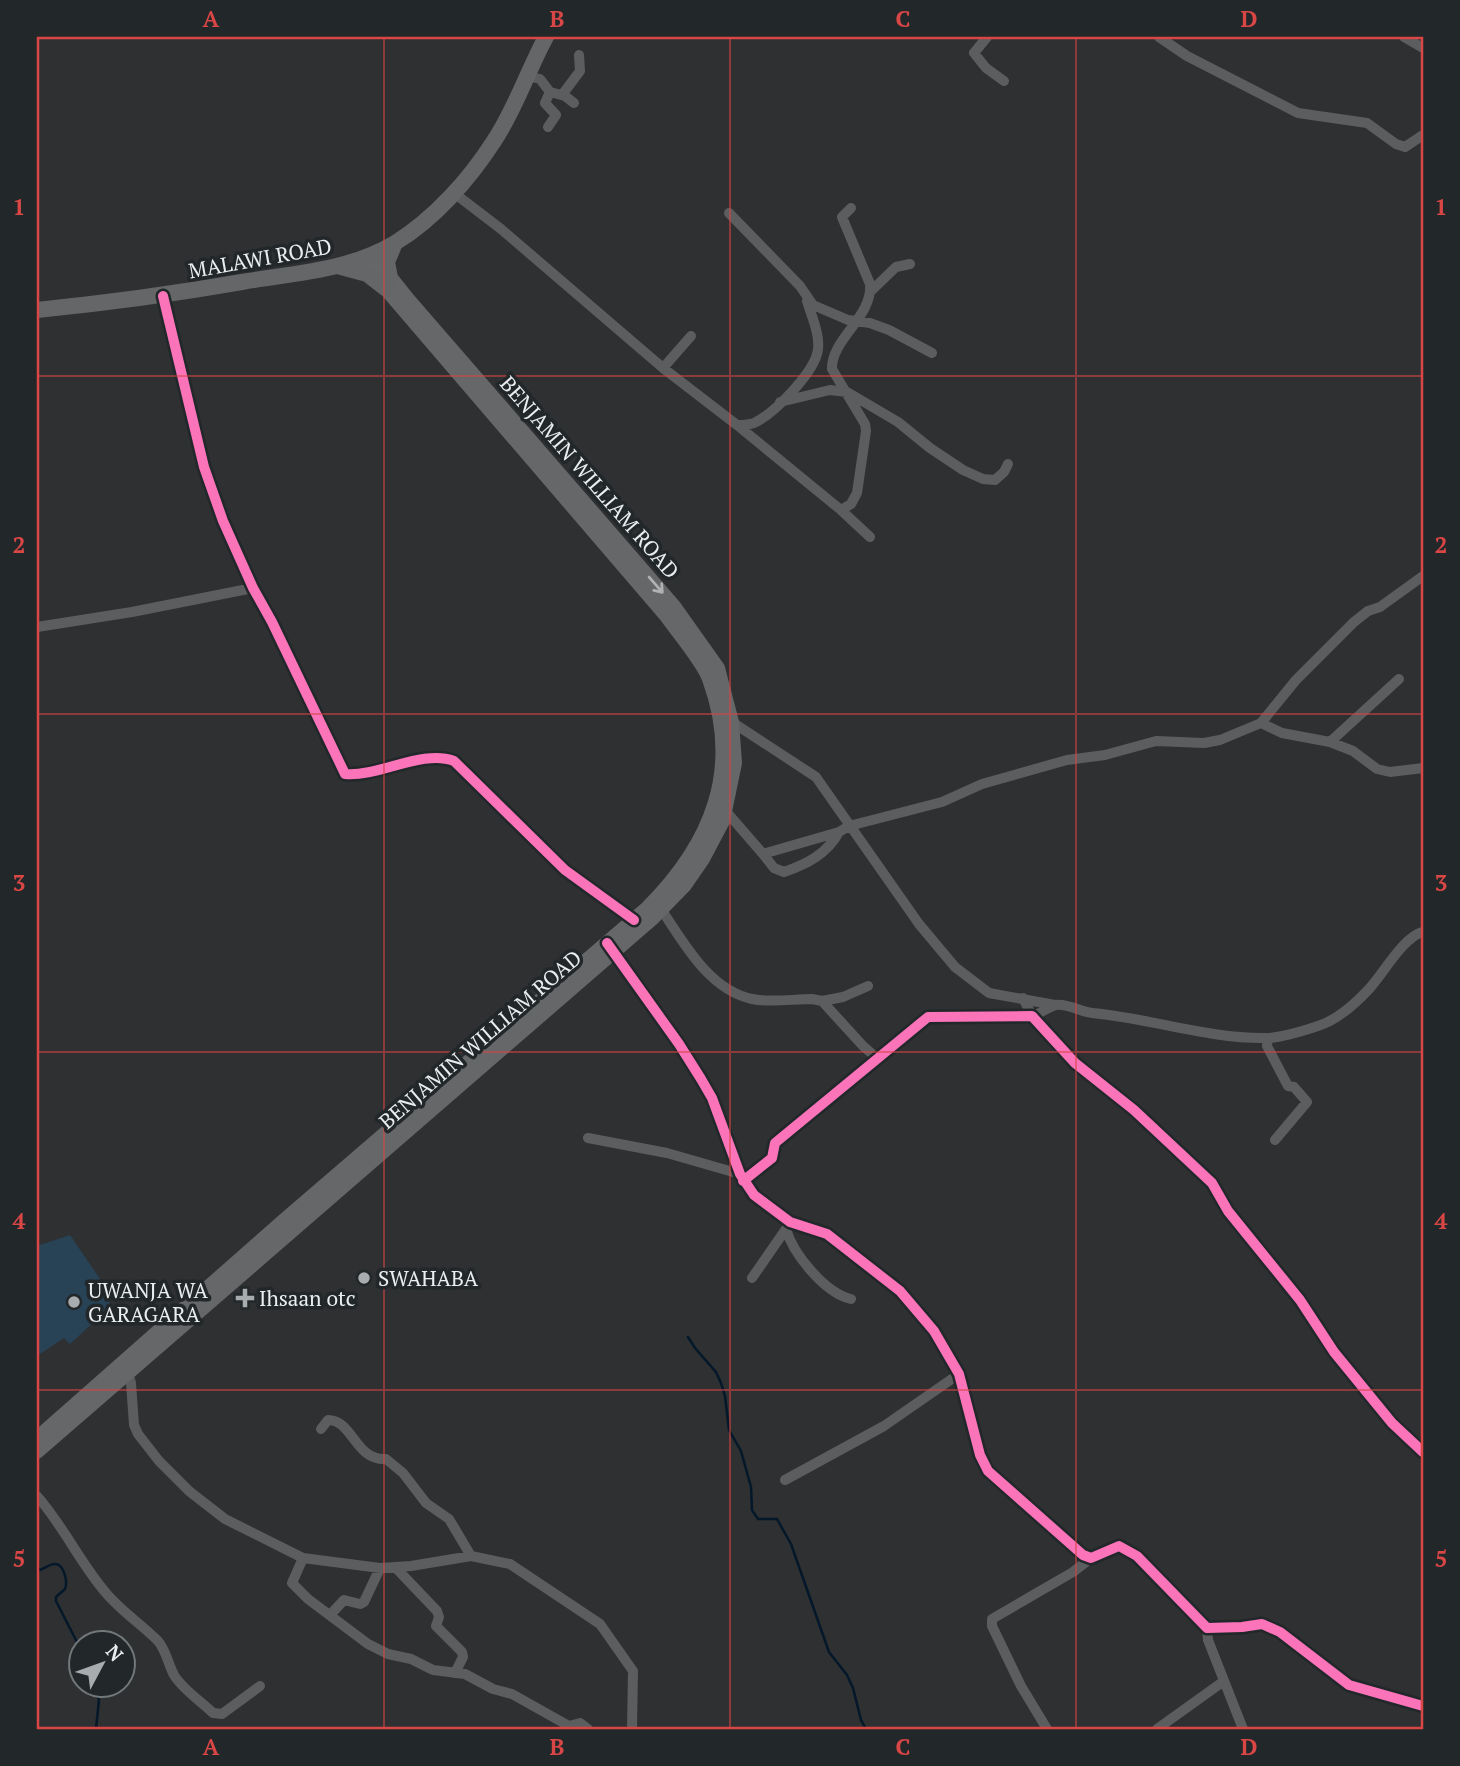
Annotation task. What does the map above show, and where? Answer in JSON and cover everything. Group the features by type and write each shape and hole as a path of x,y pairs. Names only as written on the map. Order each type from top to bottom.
{"main road":[{"name":"MALAWI ROAD","path":"37,310 163,296 341,267 395,243 454,193 494,143 546,37"},
{"path":"341,267 387,283 387,262 395,243"},
{"name":"BENJAMIN WILLIAM ROAD","path":"37,1438 294,1212 610,947 661,909 685,885 703,859 723,821 719,808 723,767 721,727 708,677 667,617 366,257"},
{"name":"BENJAMIN WILLIAM ROAD","path":"37,1452 610,947 677,876 692,854 719,808 735,763 732,722 718,668 674,606 387,283"}],"street":[{"path":"987,37 974,52 986,68 1004,81"},
{"path":"1159,37 1186,56 1298,113 1367,123 1396,144 1405,147 1423,136"},
{"path":"1404,37 1423,48"},
{"path":"562,95 580,71 579,55"},
{"path":"527,76 540,79 550,92 575,103"},
{"path":"548,127 556,117 545,103 550,92"},
{"path":"454,193 501,229 663,368 841,510 870,537"},
{"path":"841,510 851,504 857,493 866,431 865,424 834,375 832,362 868,301 870,292 870,284 842,217 851,208"},
{"path":"729,213 800,286 807,300 818,340 818,351 803,381 758,422 737,425"},
{"path":"870,292 896,267 909,264"},
{"path":"163,296 204,467 223,521 345,774 368,773 436,758 454,761 565,870 634,919"},
{"path":"807,300 821,310 889,330 932,353"},
{"path":"663,368 691,336"},
{"path":"780,402 830,390 843,390 898,422 930,448 972,475 995,480 1008,464"},
{"path":"763,855 839,832 849,826 942,802 982,784 1067,761 1105,755 1156,741 1204,743 1220,740 1261,723 1296,680 1354,622 1423,576"},
{"path":"37,627 132,612 253,588"},
{"path":"1330,742 1399,679"},
{"path":"732,722 811,772 919,924 955,967 989,992 1037,1000 1087,1013 1126,1016 1154,1024 1268,1038 1320,1026 1352,1006 1370,988 1407,941 1423,932"},
{"path":"1261,723 1282,733 1330,742 1353,751 1377,769 1390,772 1423,768"},
{"path":"719,808 774,868 785,872 814,860 834,842 839,832"},
{"path":"661,909 691,953 723,988 754,1000 821,1001 843,998 868,986"},
{"path":"610,947 701,1079 712,1098 741,1177 754,1195 788,1225 827,1234 900,1291 934,1331 959,1374 980,1455 988,1471 1075,1550 1091,1558"},
{"path":"1023,998 1075,1063 1134,1110 1212,1183 1228,1211 1300,1300 1334,1352 1392,1423 1423,1452"},
{"path":"1036,1015 1037,1000"},
{"path":"821,1001 878,1059"},
{"path":"588,1138 667,1153 741,1177 772,1158 775,1143 928,1017 1036,1015 1055,1005"},
{"path":"1268,1038 1267,1046 1288,1086 1294,1087 1307,1102 1275,1140"},
{"path":"752,1278 788,1225"},
{"path":"788,1225 793,1247 815,1274 832,1292 851,1299"},
{"path":"128,1372 135,1429 159,1461 189,1491 225,1519 303,1558 380,1568 471,1556 510,1564 600,1624 633,1671 632,1729"},
{"path":"785,1480 884,1426 959,1374"},
{"path":"321,1429 328,1420 334,1420 353,1436 363,1452 379,1460 386,1459 402,1473 426,1503 449,1519 471,1556"},
{"path":"37,1496 49,1509 106,1594 158,1641 175,1677 213,1713 222,1714 260,1686"},
{"path":"1047,1729 1021,1686 992,1626 992,1619 1073,1572 1091,1558 1119,1546 1138,1556 1208,1628 1208,1640 1243,1729"},
{"path":"303,1558 292,1583 368,1644 433,1670 465,1674 493,1689 512,1694 569,1726 580,1723 588,1729"},
{"path":"396,1567 437,1611 439,1617 436,1626 461,1652 463,1657 455,1673"},
{"path":"330,1615 344,1600 364,1602 380,1568"},
{"path":"1208,1628 1242,1628 1262,1624 1280,1632 1349,1685 1423,1706"},
{"path":"1157,1729 1224,1681"}],"shaded area":[{"name":"UWANJA WA GARAGARA","path":"70,1235 111,1295 109,1308 70,1344 64,1338 37,1356 37,1246"}],"waterway":[{"path":"688,1337 716,1372 721,1383 729,1430 741,1451 751,1487 752,1510 758,1519 777,1519 791,1544 829,1652 847,1675 866,1729"},
{"path":"37,1567 40,1570 56,1564 63,1571 66,1586 56,1597 56,1601 71,1630"},
{"path":"96,1729 99,1700"}],"cycle path":[{"path":"163,296 204,467 223,521 345,774 372,772 428,758 454,761 565,870 634,920"},
{"path":"607,943 701,1079 712,1098 740,1174 754,1195 790,1222 827,1234 900,1291 934,1331 959,1374 980,1455 988,1471 1083,1555 1091,1558 1119,1546 1137,1556 1207,1628 1262,1624 1280,1632 1349,1685 1423,1706"},
{"path":"743,1181 772,1158 775,1143 928,1017 1032,1016 1075,1063 1134,1110 1212,1183 1228,1211 1300,1300 1334,1352 1392,1423 1423,1452"}],"place":[{"name":"SWAHABA","path":"364,1278"},
{"name":"Ihsaan otc","path":"245,1298"},
{"name":"UWANJA WA GARAGARA","path":"74,1302"}]}
